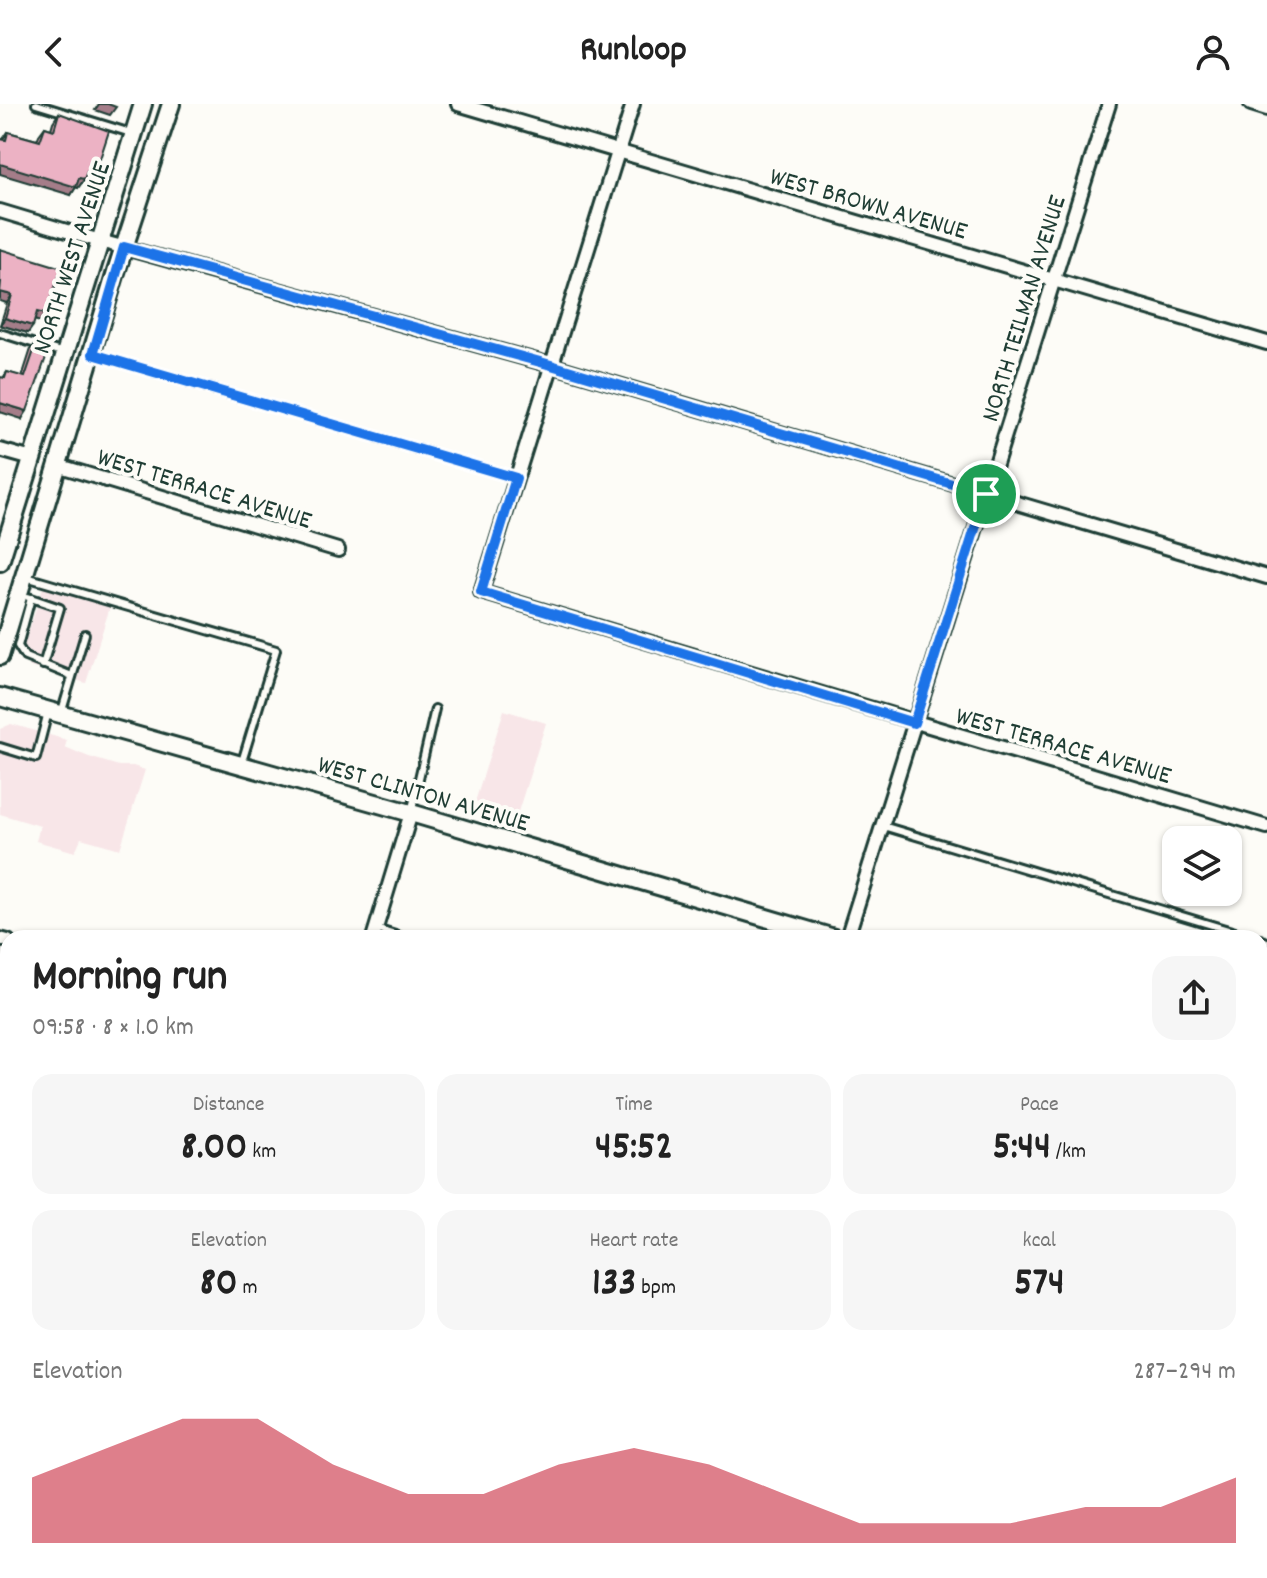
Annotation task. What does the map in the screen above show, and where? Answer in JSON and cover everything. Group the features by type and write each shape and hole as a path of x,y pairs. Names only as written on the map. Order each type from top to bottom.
{"main road":[{"name":"NORTH WEST AVENUE","path":"0,562 143,104"},
{"name":"NORTH WEST AVENUE","path":"0,656 25,596 25,577 124,247 171,104"},
{"name":"WEST CLINTON AVENUE","path":"0,697 411,813 807,930"}],"street":[{"name":"WEST BROWN AVENUE","path":"458,104 1267,343"},
{"path":"516,478 633,104"},
{"name":"NORTH TEILMAN AVENUE","path":"850,930 1109,104"},
{"path":"1251,104 1267,109"},
{"path":"0,211 551,365 1267,577"},
{"path":"0,450 32,459"},
{"name":"WEST TERRACE AVENUE","path":"60,466 338,550"},
{"name":"WEST TERRACE AVENUE","path":"516,478 481,592 1267,827"},
{"path":"375,930 411,813"}],"lane":[{"path":"36,104 134,134"},
{"path":"0,333 64,353"},
{"path":"93,354 516,478"},
{"path":"25,577 276,650 241,765"},
{"path":"43,665 60,608 25,596 18,646 25,657 43,665 72,676"},
{"path":"0,747 36,758 72,676 85,634"},
{"path":"411,813 435,709"},
{"path":"882,826 1228,930"}],"shaded area":[{"path":"43,587 110,607 86,683 30,667 22,652"},
{"path":"504,710 546,723 517,815 475,802"},
{"path":"11,724 67,740 65,747 89,757 145,770 120,849 81,838 75,852 36,841 40,826 0,814 0,729"}],"building":[{"path":"59,113 109,131 95,174 87,172 84,179 79,178 76,187 0,164 0,139 6,140 8,132 40,141 45,127 54,130"},
{"path":"0,249 62,268 45,314 37,312 33,326 5,318 12,295 0,292"},
{"path":"37,342 50,346 27,411 0,403 0,377 5,378 7,372 25,377"}],"route":[{"path":"124,247 551,365 986,494 914,723 481,592 516,478 93,354 124,247"}]}
